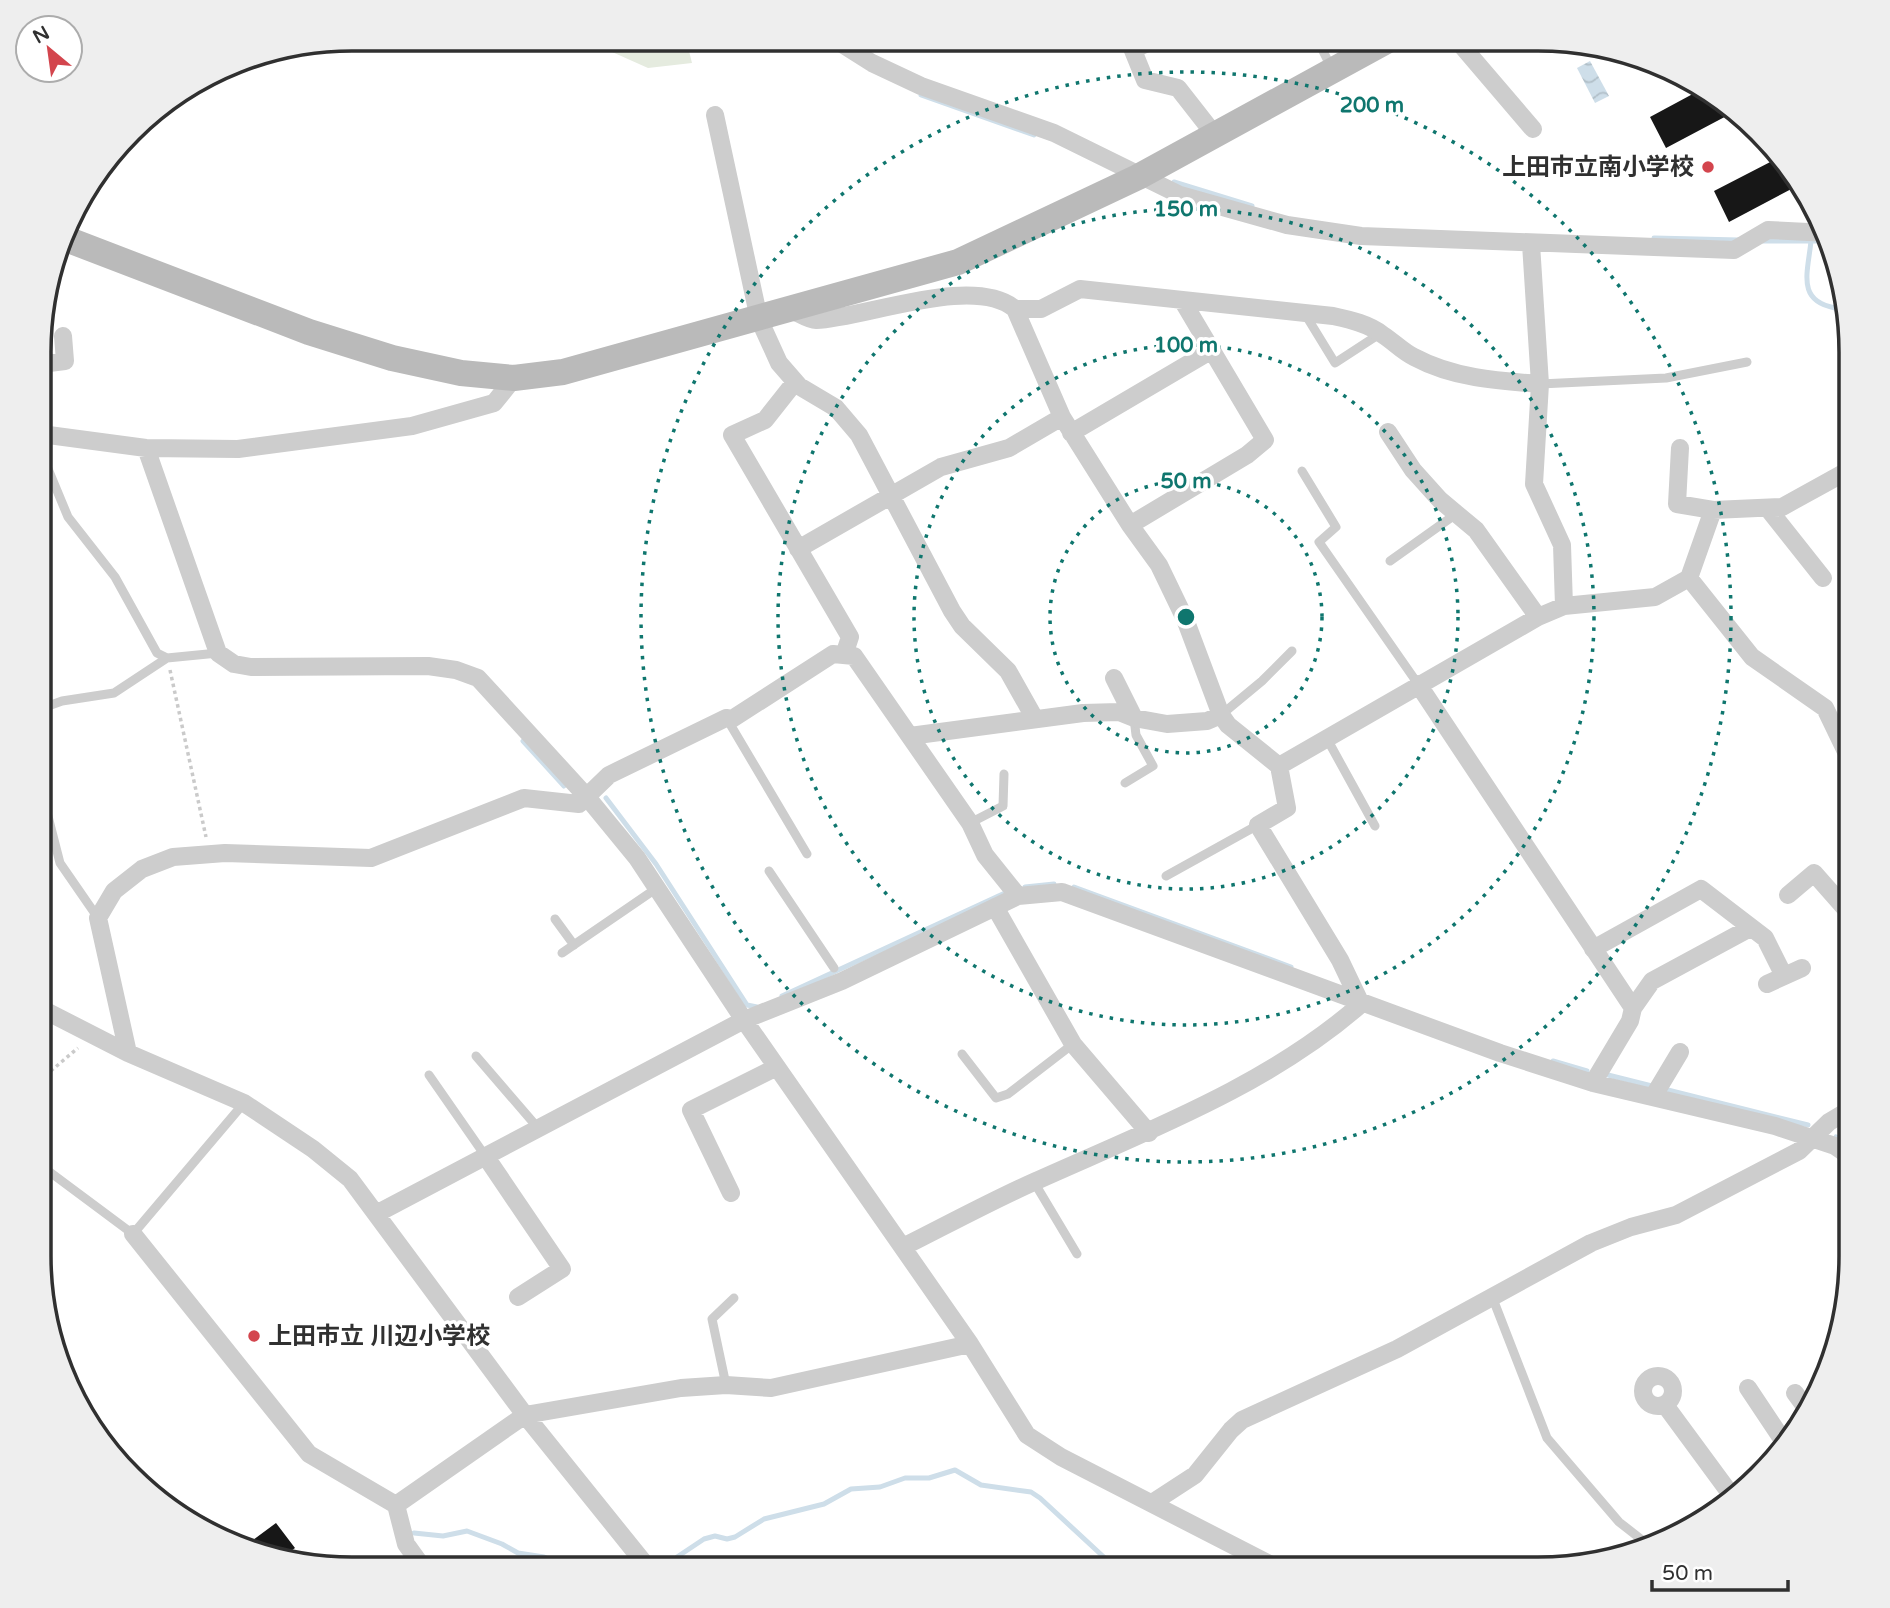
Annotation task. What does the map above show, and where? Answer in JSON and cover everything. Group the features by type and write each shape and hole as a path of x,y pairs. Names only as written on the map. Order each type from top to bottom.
{"street":[{"path":"856,51 872,63 921,86 1054,133 1138,177 1180,195 1287,225 1361,236 1734,250 1768,230 1814,232"},
{"path":"1132,51 1144,80 1178,88 1214,134"},
{"path":"72,241 309,332 392,358 461,373 514,378 563,372 958,262 1138,177 1367,51"},
{"path":"1466,51 1532,129"},
{"path":"715,115 759,319 779,363 795,382 846,419 859,435 952,611 962,626 1008,670 1035,719"},
{"path":"1531,244 1540,384 1534,484 1562,545 1564,606"},
{"path":"1015,309 1041,309 1080,289 1304,312 1356,321 1381,333 1412,357 1434,366 1483,380 1540,384"},
{"path":"791,310 813,320 905,302 974,296 1004,301 1015,309 1066,425 1164,575 1185,619 1221,715 1228,725 1279,766 1287,808 1258,825 1340,960 1360,1004"},
{"path":"1130,525 1247,455 1265,440 1182,300"},
{"path":"51,363 65,361 63,336"},
{"path":"798,549 941,467 1009,447 1066,425 1212,350"},
{"path":"51,435 146,448 238,449 412,426 494,403 514,378"},
{"path":"795,382 765,420 732,435 849,637 844,655"},
{"path":"1388,432 1413,470 1456,514 1476,530 1538,617"},
{"path":"1681,447 1677,504 1713,510 1769,510 1782,507 1839,476"},
{"path":"146,448 218,653 234,664 251,667 428,666 456,670 478,678 587,797 637,858 744,1020 970,1344 1027,1435 1061,1457 1256,1557"},
{"path":"1279,766 1538,617 1564,606 1655,597 1689,578 1713,510"},
{"path":"1769,510 1823,578"},
{"path":"1689,578 1752,657 1825,708 1839,737"},
{"path":"128,1053 98,918 114,891 142,869 173,857 210,854 371,858 524,798 579,804 609,775 726,718 732,719 833,654 854,656 971,824 985,855 1018,896"},
{"path":"1114,678 1134,718"},
{"path":"1418,684 1633,1008"},
{"path":"910,736 1035,719 1119,712 1134,718 1167,724 1207,721 1221,715"},
{"path":"1788,895 1814,873 1839,901"},
{"path":"1593,949 1701,889 1765,939 1784,976"},
{"path":"376,1214 744,1020 838,975 1018,896 1062,892 1360,1004 1592,1083 1815,1138 1839,1149"},
{"path":"995,907 1073,1044 1149,1132"},
{"path":"1592,1083 1630,1021 1633,1008 1652,981 1750,928"},
{"path":"1767,984 1802,968"},
{"path":"903,1247 1034,1182 1149,1132 1227,1093 1339,1023 1360,1004"},
{"path":"51,1014 128,1053 244,1103 313,1149 350,1179 525,1415 639,1557"},
{"path":"1653,1097 1680,1052"},
{"path":"731,1193 691,1110 777,1067"},
{"path":"1152,1503 1195,1475 1242,1420 1397,1349 1591,1243 1631,1227 1676,1215 1799,1151 1829,1122 1839,1116"},
{"path":"486,1157 562,1269 518,1297"},
{"path":"133,1234 309,1454 396,1505 406,1544 415,1557"},
{"path":"396,1505 525,1415 681,1388 726,1385 771,1388 970,1344"},
{"path":"1748,1388 1780,1435"},
{"path":"1795,1393 1802,1402"},
{"path":"1665,1405 1728,1490"}],"lane":[{"path":"1323,51 1332,69"},
{"path":"1304,312 1335,363 1381,333"},
{"path":"1540,384 1667,378 1747,362"},
{"path":"1302,471 1336,527 1319,542 1418,684"},
{"path":"51,476 68,517 115,577 157,653 167,658"},
{"path":"1390,561 1456,514"},
{"path":"1221,715 1262,681 1292,651"},
{"path":"51,705 114,693 167,658 218,653"},
{"path":"726,718 807,854"},
{"path":"1125,783 1153,766 1136,734 1134,718"},
{"path":"1326,737 1376,826"},
{"path":"971,824 1003,806 1004,774"},
{"path":"1166,876 1258,825"},
{"path":"51,828 60,863 98,918"},
{"path":"769,872 838,975"},
{"path":"562,953 657,888"},
{"path":"555,919 573,945"},
{"path":"962,1054 996,1098 1008,1094 1073,1044"},
{"path":"477,1056 538,1128"},
{"path":"429,1075 486,1157"},
{"path":"51,1173 133,1234 244,1103"},
{"path":"1034,1182 1077,1254"},
{"path":"726,1385 712,1319 734,1298"},
{"path":"1493,1298 1547,1438 1619,1522 1641,1539"}],"path":[{"path":"167,658 210,854"},
{"path":"51,1071 93,1036"}],"shaded area":[{"path":"610,51 689,51 692,63 648,68"}],"water":[{"path":"1590,61 1609,96 1595,103 1577,68"}],"building":[{"path":"1693,94 1725,117 1666,148 1650,117"},
{"path":"1771,162 1791,189 1729,222 1714,191"},
{"path":"276,1523 295,1548 291,1551 253,1540"}],"waterway":[{"path":"921,95 1034,135"},
{"path":"1174,182 1252,206"},
{"path":"1654,238 1739,240"},
{"path":"1763,241 1818,241"},
{"path":"1811,241 1807,274 1809,292 1814,299 1836,310"},
{"path":"523,741 564,786"},
{"path":"606,798 656,864 747,1005 757,1007"},
{"path":"1025,887 1054,884"},
{"path":"1074,887 1291,967"},
{"path":"782,996 1005,893"},
{"path":"1553,1061 1587,1071"},
{"path":"1608,1075 1808,1125"},
{"path":"677,1557 704,1539 715,1536 727,1539 735,1537 764,1519 824,1504 851,1489 880,1487 905,1478 929,1478 955,1470 981,1485 1031,1492 1104,1557"},
{"path":"414,1533 443,1536 467,1531 518,1553 544,1557"}],"place":[{"name":"上田市立南小学校","path":"1708,167"},
{"name":"上田市立 川辺小学校","path":"254,1336"}]}
